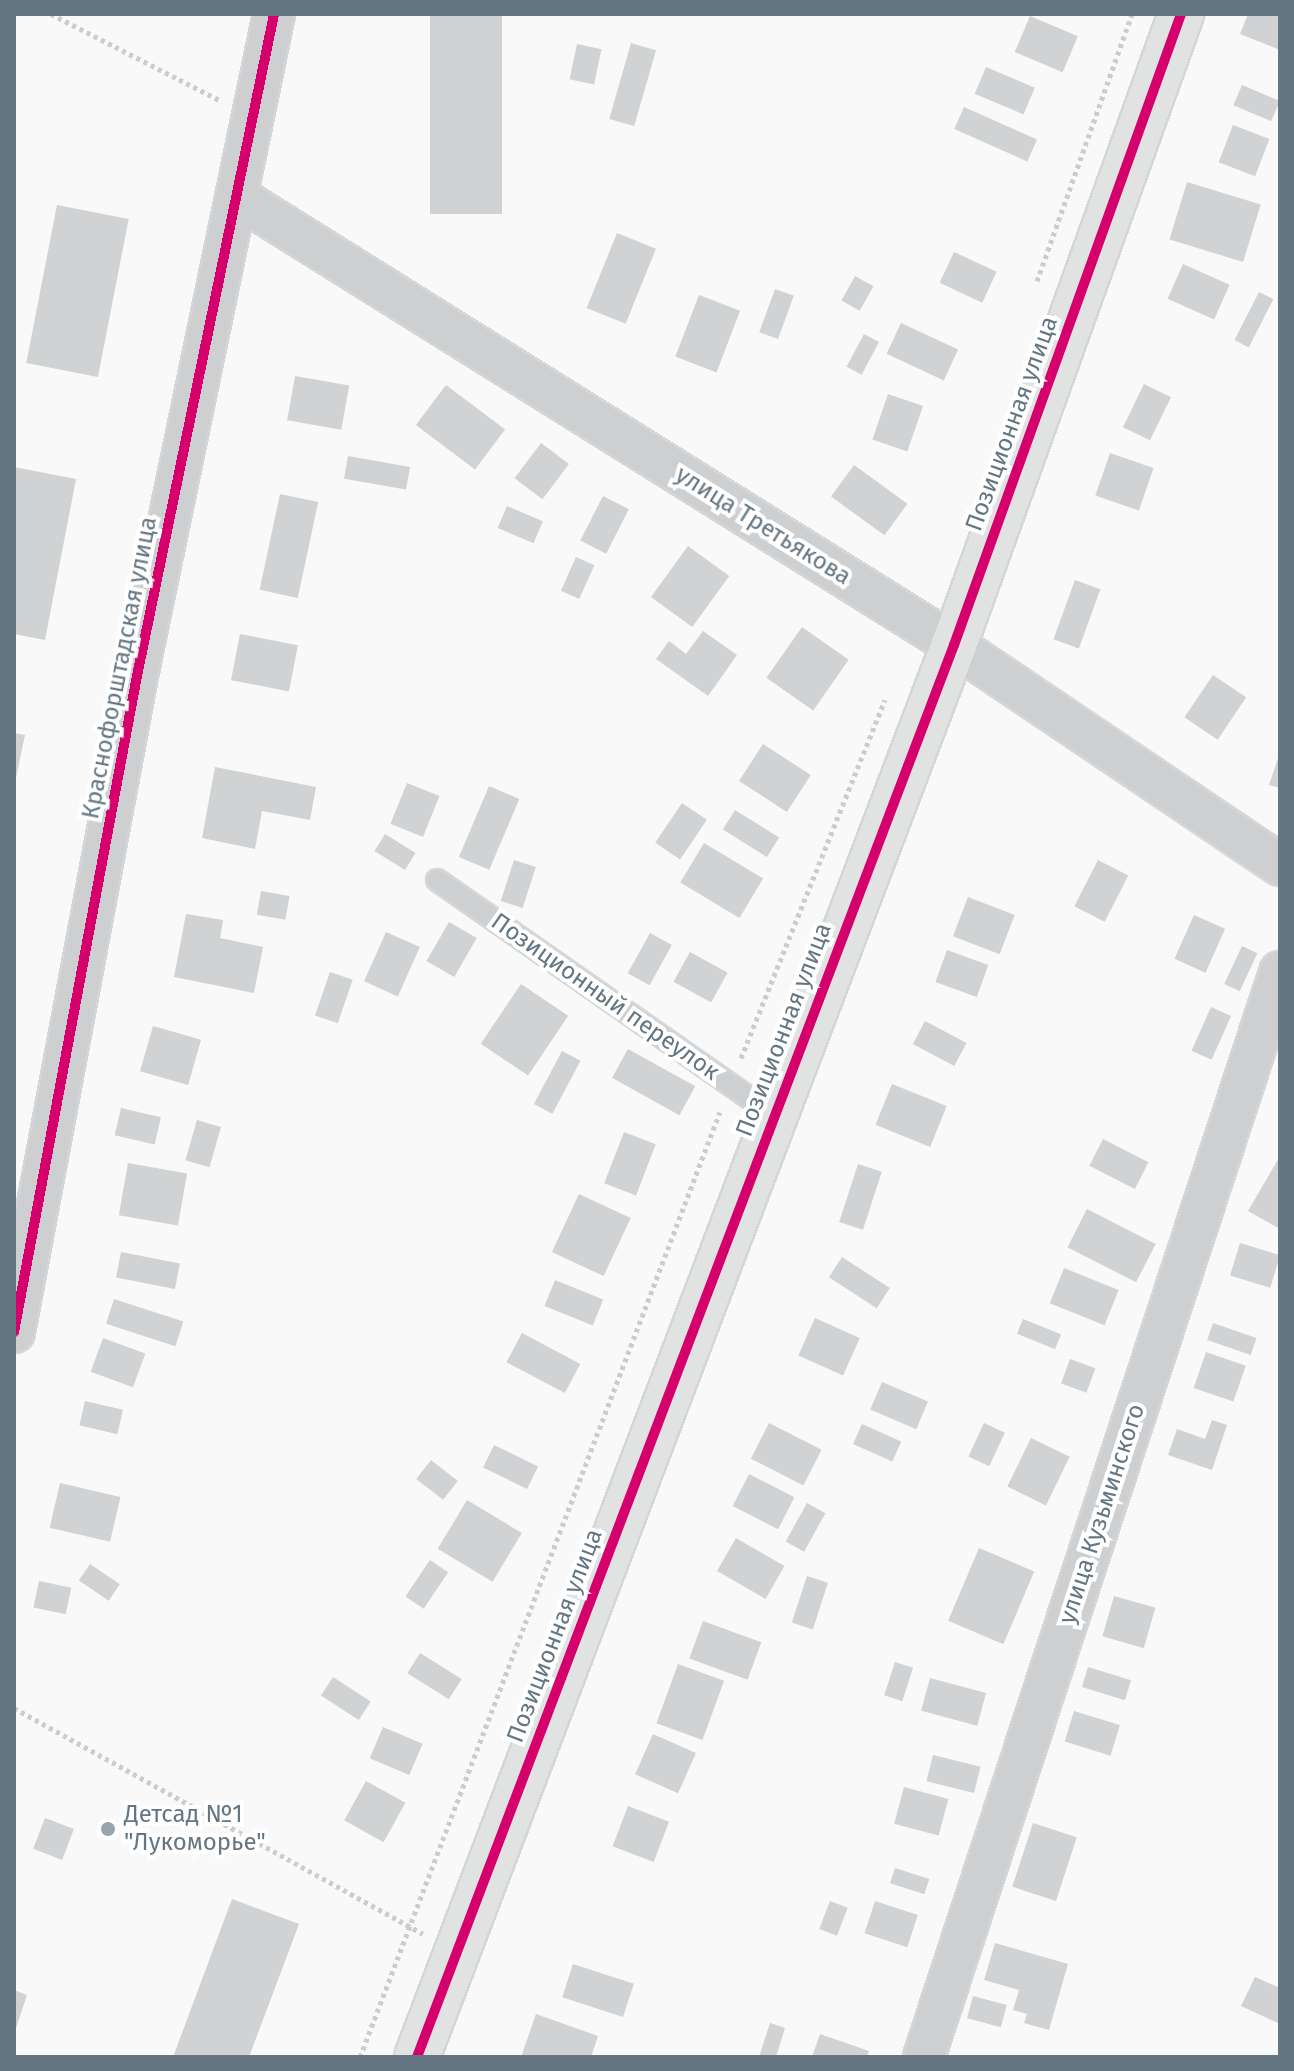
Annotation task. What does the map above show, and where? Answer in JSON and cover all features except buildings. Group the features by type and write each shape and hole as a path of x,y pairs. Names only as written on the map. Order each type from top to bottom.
{"street":[{"name":"Краснофорштадская улица","path":"14,1332 138,671 239,198 274,14"},
{"name":"Позиционная улица","path":"417,2057 773,1114 954,645 1181,14"},
{"name":"улица Третьякова","path":"239,198 954,645 1280,865"},
{"name":"улица Кузьминского","path":"932,2054 1280,972"}],"lane":[{"name":"Позиционный переулок","path":"437,880 773,1114"}],"path":[{"path":"51,14 252,117"},
{"path":"1032,296 1132,14"},
{"path":"360,2057 407,1925 731,1084 888,694"},
{"path":"14,1708 457,1952"}],"cycle path":[{"path":"14,1332 138,671 274,14"},
{"path":"417,2057 954,645 1181,14"}],"place":[{"name":"Детсад №1 \"Лукоморье\"","path":"108,1829"}]}
